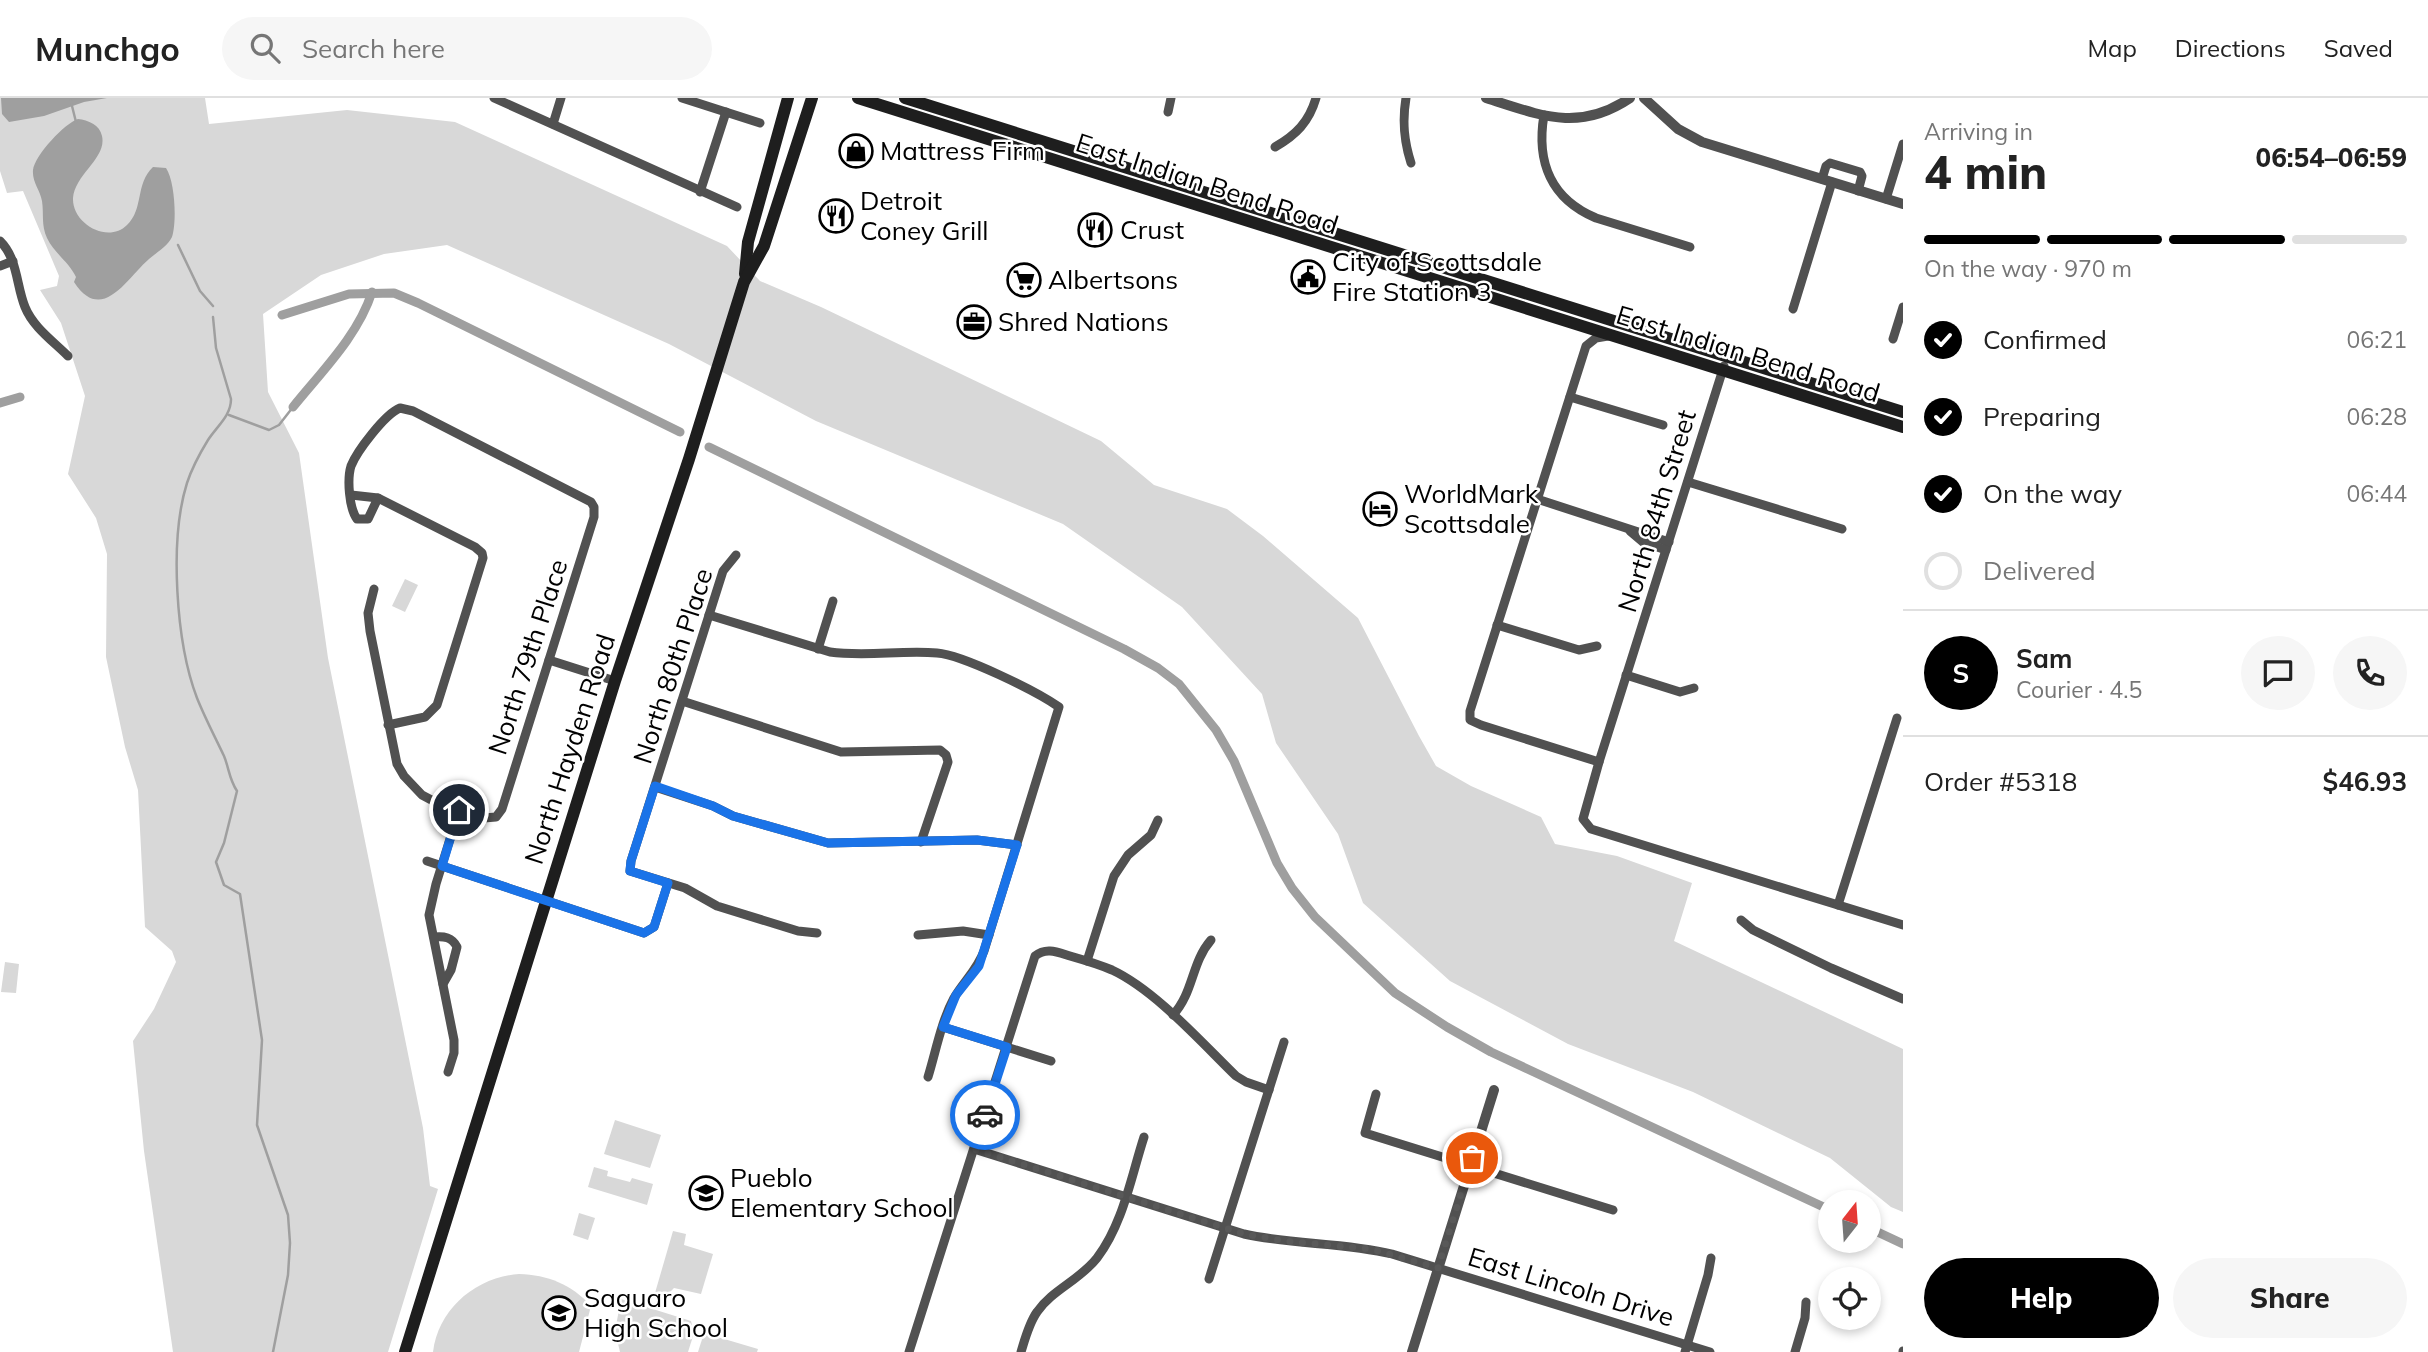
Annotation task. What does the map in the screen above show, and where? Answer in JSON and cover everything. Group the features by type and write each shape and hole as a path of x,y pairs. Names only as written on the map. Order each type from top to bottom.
{"main road":[{"name":"North Hayden Road","path":"744,282 748,242 788,98"},
{"name":"North Hayden Road","path":"405,1352 545,900 744,282 764,246 812,98"},
{"name":"East Indian Bend Road","path":"858,98 1610,335 1903,412"},
{"name":"East Indian Bend Road","path":"905,98 1725,365 1903,427"}],"street":[{"path":"494,98 510,101 552,124 737,207"},
{"path":"552,124 561,98"},
{"path":"682,98 760,123"},
{"path":"1168,112 1171,98"},
{"path":"1275,147 1301,128 1316,98"},
{"path":"1406,98 1403,126 1411,163"},
{"path":"1486,98 1504,101 1544,116 1568,120 1612,110 1630,98"},
{"path":"1644,98 1664,118 1691,137 1903,204"},
{"path":"700,192 726,112"},
{"path":"1544,116 1541,136 1544,163 1549,176 1568,201 1596,218 1690,247"},
{"path":"1886,199 1903,144"},
{"path":"1793,309 1827,181 1826,166 1830,163 1860,172 1862,176 1858,191"},
{"path":"0,241 13,261 22,300 30,318 68,356"},
{"path":"0,265 13,261"},
{"path":"1893,339 1903,307"},
{"path":"1599,762 1470,720 1470,711 1586,346 1596,338 1610,335"},
{"name":"North 84th Street","path":"1725,365 1583,819 1591,830 1838,905"},
{"path":"1570,397 1663,425"},
{"name":"North 79th Place","path":"351,495 350,469 354,459 390,414 400,408 413,411 591,502 594,508 594,517 502,809 496,817 484,818 459,810"},
{"path":"1688,482 1842,529"},
{"path":"378,498 368,519 361,521 354,516 351,495 378,498 475,547 482,553 483,564 437,705 425,717 388,725"},
{"path":"1536,499 1630,529 1668,546"},
{"name":"North 80th Place","path":"668,883 630,871 631,861 723,571 736,555"},
{"path":"374,589 368,613 370,631 397,764 410,785 437,803 459,810 430,906 430,924 455,1046 448,1072"},
{"path":"818,649 833,601"},
{"path":"709,615 818,649 844,654 924,652 956,656 1059,707 979,966 956,995 928,1077"},
{"path":"1497,625 1579,650 1597,646"},
{"path":"549,660 615,681"},
{"path":"1626,675 1680,692 1694,688"},
{"path":"682,701 841,751 940,750 946,755 948,762 921,842"},
{"path":"1897,718 1838,905 1903,925"},
{"path":"655,786 713,806 733,816 828,843 977,840 1017,845"},
{"path":"1087,961 1114,876 1128,855 1151,835 1158,820"},
{"path":"427,861 635,931 650,931 654,927 668,883 685,888 717,906 798,931 817,933"},
{"path":"1741,920 1753,930 1903,999"},
{"path":"918,935 963,931 989,935"},
{"path":"434,937 444,936 454,941 457,947 452,970 443,984"},
{"path":"1173,1015 1186,999 1199,957 1211,940"},
{"path":"909,1352 1035,956 1041,951 1051,950 1087,961 1112,970 1135,983 1173,1015 1236,1076 1269,1090"},
{"path":"943,1027 1051,1061"},
{"path":"1209,1279 1284,1042"},
{"path":"1412,1352 1493,1090"},
{"path":"1376,1094 1365,1133 1613,1210"},
{"path":"1021,1352 1036,1312 1054,1294 1073,1282 1098,1257 1119,1218 1144,1137"},
{"name":"East Lincoln Drive","path":"974,1149 1225,1228 1285,1241 1371,1249 1438,1268 1686,1349 1710,1352"},
{"path":"1686,1349 1711,1258"},
{"path":"1795,1352 1806,1302"}],"shaded area":[{"path":"0,98 205,98 209,124 347,110 455,122 727,246 760,281 821,307 1101,441 1154,485 1227,509 1263,536 1358,618 1436,766 1471,786 1541,817 1555,844 1617,856 1692,883 1674,941 1903,1049 1903,1212 1881,1199 1881,1190 1870,1190 1830,1158 1693,1092 1568,1044 1450,981 1363,903 1338,834 1276,743 1262,694 1182,607 1063,524 816,421 669,344 447,245 384,254 321,275 263,314 268,392 299,453 328,658 423,1128 430,1186 438,1189 388,1352 173,1352 144,1151 133,1041 154,1009 176,962 172,951 145,927 138,790 125,747 106,657 107,554 96,518 68,474 85,396 61,323 40,290 57,286 59,276 23,191 7,193 0,171"},
{"path":"1,98 107,98 84,102 44,116 9,122 2,114"},
{"path":"78,119 93,124 102,136 100,152 79,181 73,198 78,216 85,223 101,232 119,230 127,225 136,212 144,181 153,167 166,168 173,192 174,222 170,241 114,294 104,299 94,299 84,294 74,282 76,277 73,272 47,238 42,201 33,174 35,164 51,140"},
{"path":"405,579 418,585 405,612 392,606"},
{"path":"5,962 19,964 16,993 1,992"},
{"path":"615,1120 661,1135 650,1168 604,1154"},
{"path":"594,1167 608,1171 607,1176 630,1182 632,1178 653,1184 647,1205 588,1187"},
{"path":"579,1213 595,1218 588,1240 573,1235"},
{"path":"673,1231 686,1234 684,1245 713,1254 701,1294 674,1288 667,1295 655,1293"},
{"path":"519,1274 540,1276 567,1286 591,1306 579,1352 433,1352 442,1322 462,1298 488,1281"},
{"path":"621,1299 691,1321 694,1333 688,1352 620,1352 615,1331"},
{"path":"704,1333 758,1349 757,1352 698,1352"}],"waterway":[{"path":"70,98 76,122"},
{"path":"178,245 200,291 213,306"},
{"path":"293,407 327,367 358,324 372,292"},
{"path":"282,315 349,294 394,293 680,432"},
{"path":"213,317 216,348 231,399 226,416 202,450 187,483 178,533 177,591 190,675 197,698 237,791 224,843 216,862 224,885 240,894 262,1040 257,1125 288,1215 288,1275 273,1352"},
{"path":"0,403 20,397"},
{"path":"229,415 269,430 279,425 293,407"},
{"path":"709,447 1158,668 1179,684 1216,730 1234,761 1277,863 1292,888 1315,917 1395,993 1491,1052 1818,1204"},
{"path":"1881,1234 1903,1244"}],"way so far":[{"path":"985,1115 974,1149 1244,1234 1285,1241 1371,1249 1438,1268 1472,1158"}],"place":[{"name":"Mattress Firm","path":"856,151"},
{"name":"Detroit Coney Grill","path":"836,216"},
{"name":"Crust","path":"1095,230"},
{"name":"City of Scottsdale Fire Station 3","path":"1308,277"},
{"name":"Albertsons","path":"1024,280"},
{"name":"Shred Nations","path":"974,322"},
{"name":"WorldMark Scottsdale","path":"1380,509"},
{"name":"Pueblo Elementary School","path":"706,1193"},
{"name":"Saguaro High School","path":"559,1313"}],"route":[{"path":"459,810 442,866 644,933 654,927 668,883 630,871 655,786 713,806 733,816 828,843 977,840 1017,845 979,966 956,995 943,1027 1007,1047 985,1115"}]}
